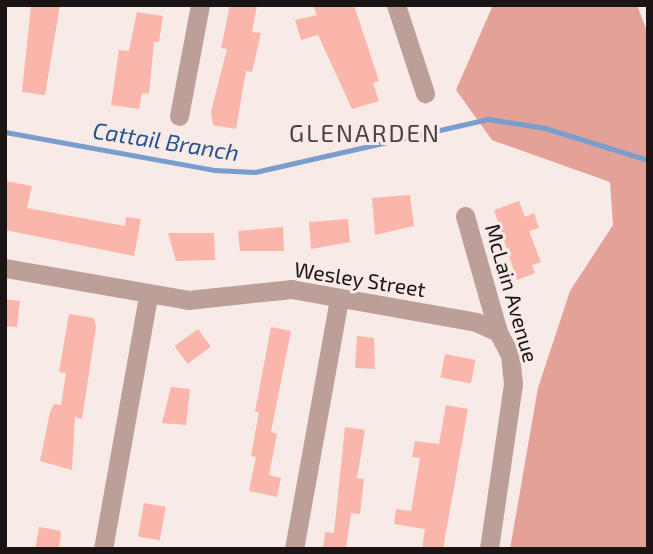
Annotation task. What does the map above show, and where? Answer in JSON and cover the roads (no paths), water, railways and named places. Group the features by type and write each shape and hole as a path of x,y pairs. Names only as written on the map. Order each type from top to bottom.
{"street":[{"path":"179,116 200,5"},
{"path":"396,5 425,93"},
{"name":"McLain Avenue","path":"465,216 498,332 510,355 513,402 489,549"},
{"name":"Wesley Street","path":"5,268 148,296 203,300 279,289 476,323 498,332"},
{"path":"103,549 148,296"},
{"path":"294,549 339,298"}],"waterway":[{"name":"Cattail Branch","path":"5,132 214,170 255,172 488,119 545,128 648,160"}],"district":[{"name":"GLENARDEN","path":"365,133"}]}
